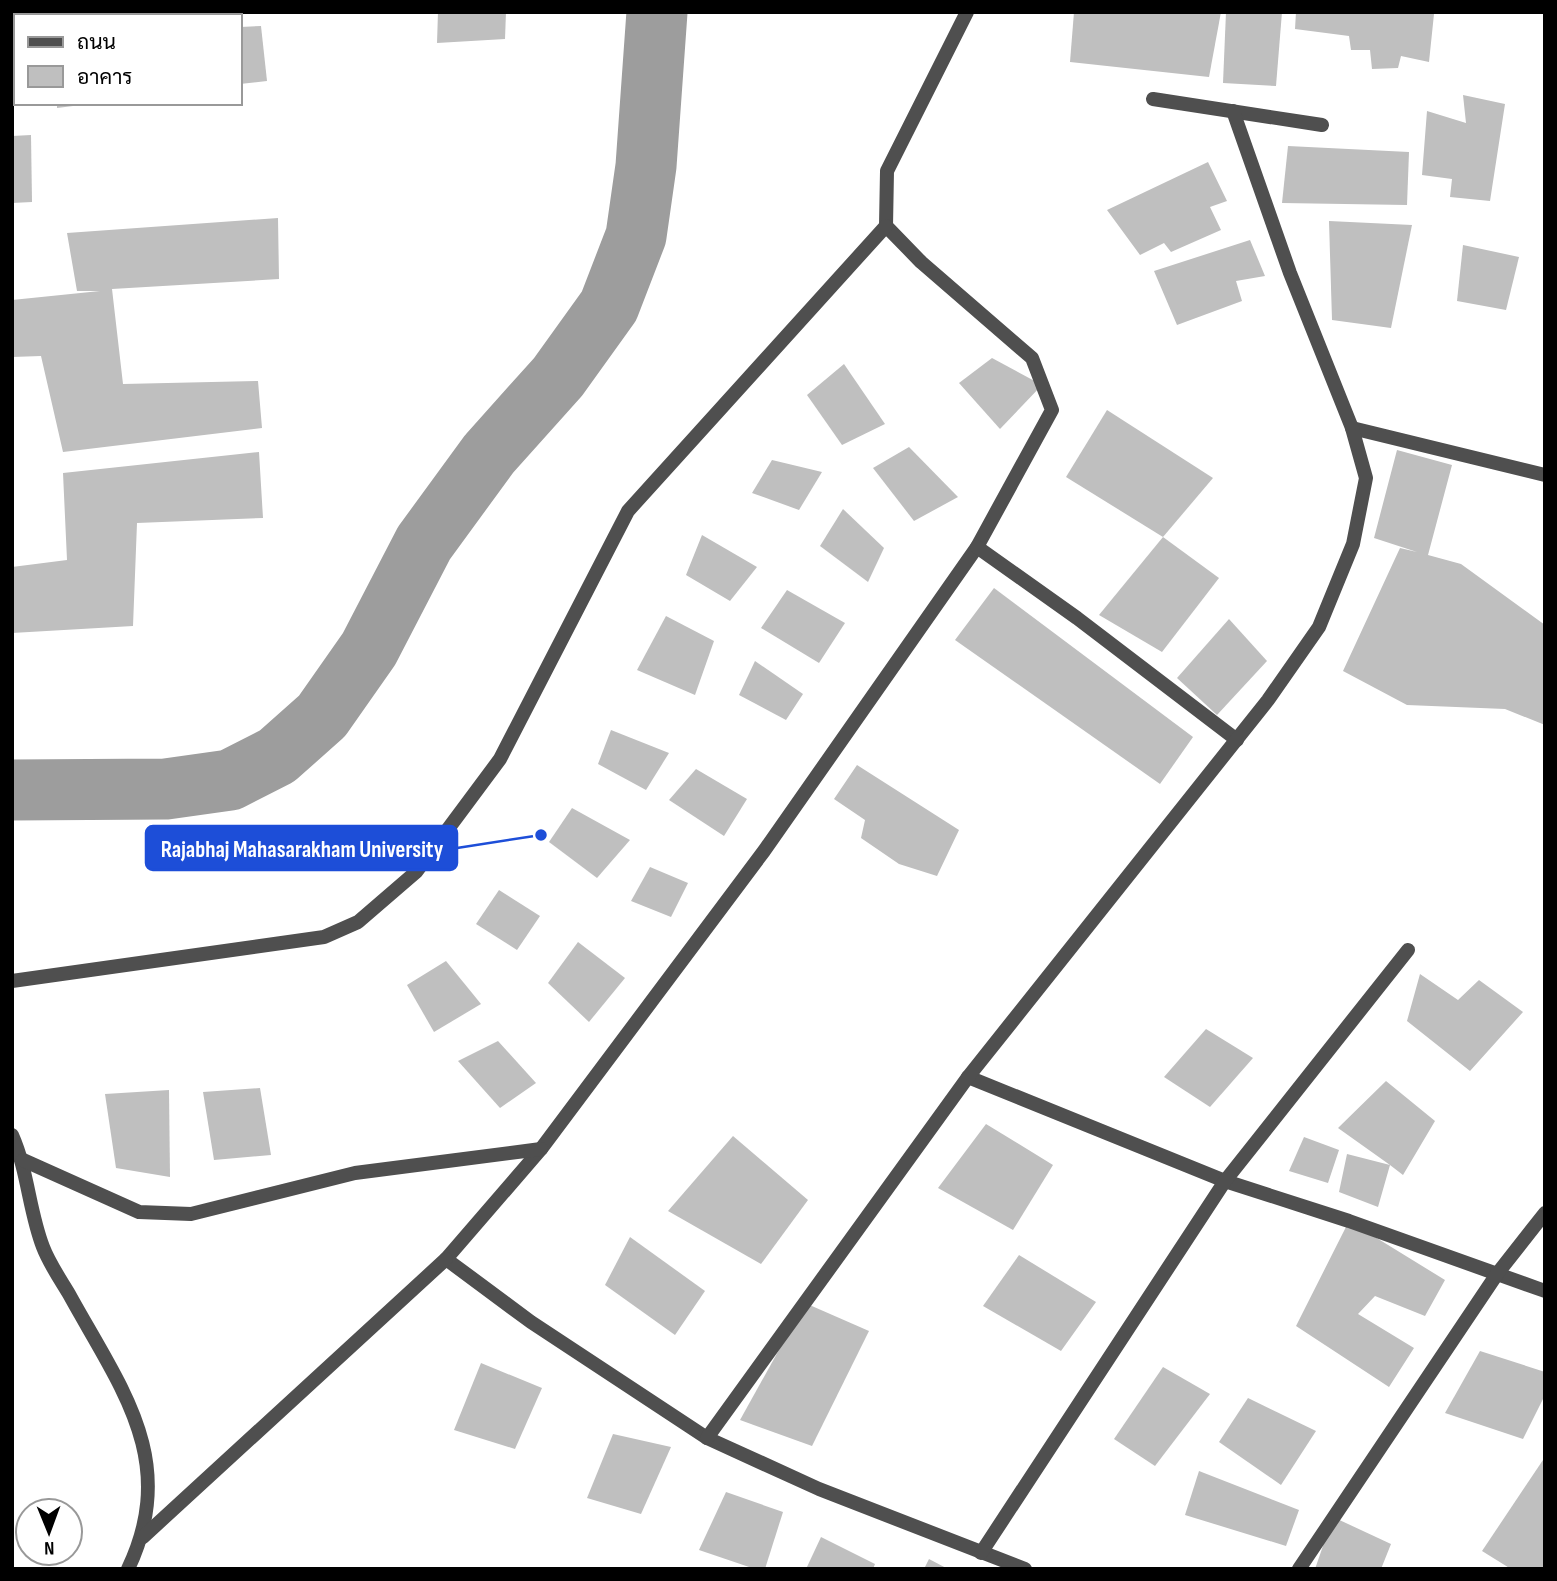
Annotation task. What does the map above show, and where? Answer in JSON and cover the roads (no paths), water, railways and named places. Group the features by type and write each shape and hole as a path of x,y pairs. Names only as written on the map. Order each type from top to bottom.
{"street":[{"path":"12,981 324,937 358,922 416,873 500,759 628,511 886,226 887,171 967,12"},
{"path":"1153,99 1322,125"},
{"path":"707,1438 968,1077 1237,740 1319,627 1353,544 1366,478 1352,428 1290,274 1233,111"},
{"path":"143,1537 446,1259 541,1149 764,850 977,547 1052,410 1032,358 921,262 886,226"},
{"path":"1352,428 1545,475"},
{"path":"977,547 1077,618 1237,740"},
{"path":"981,1553 1225,1181 1408,950"},
{"path":"968,1077 1225,1181 1349,1221 1545,1291"},
{"path":"12,1135 23,1160 43,1248 136,1417 150,1472 143,1537 128,1569"},
{"path":"23,1160 139,1212 191,1214 355,1173 541,1149"},
{"path":"1299,1569 1497,1274 1545,1213"},
{"path":"446,1259 531,1322 707,1438 819,1489 1025,1569"}],"waterway":[{"path":"12,790 166,789 230,780 277,756 322,716 369,649 424,543 489,454 558,377 609,306 636,236 646,166 657,12"}],"place":[{"name":"Rajabhaj Mahasarakham University","path":"541,835"}]}
